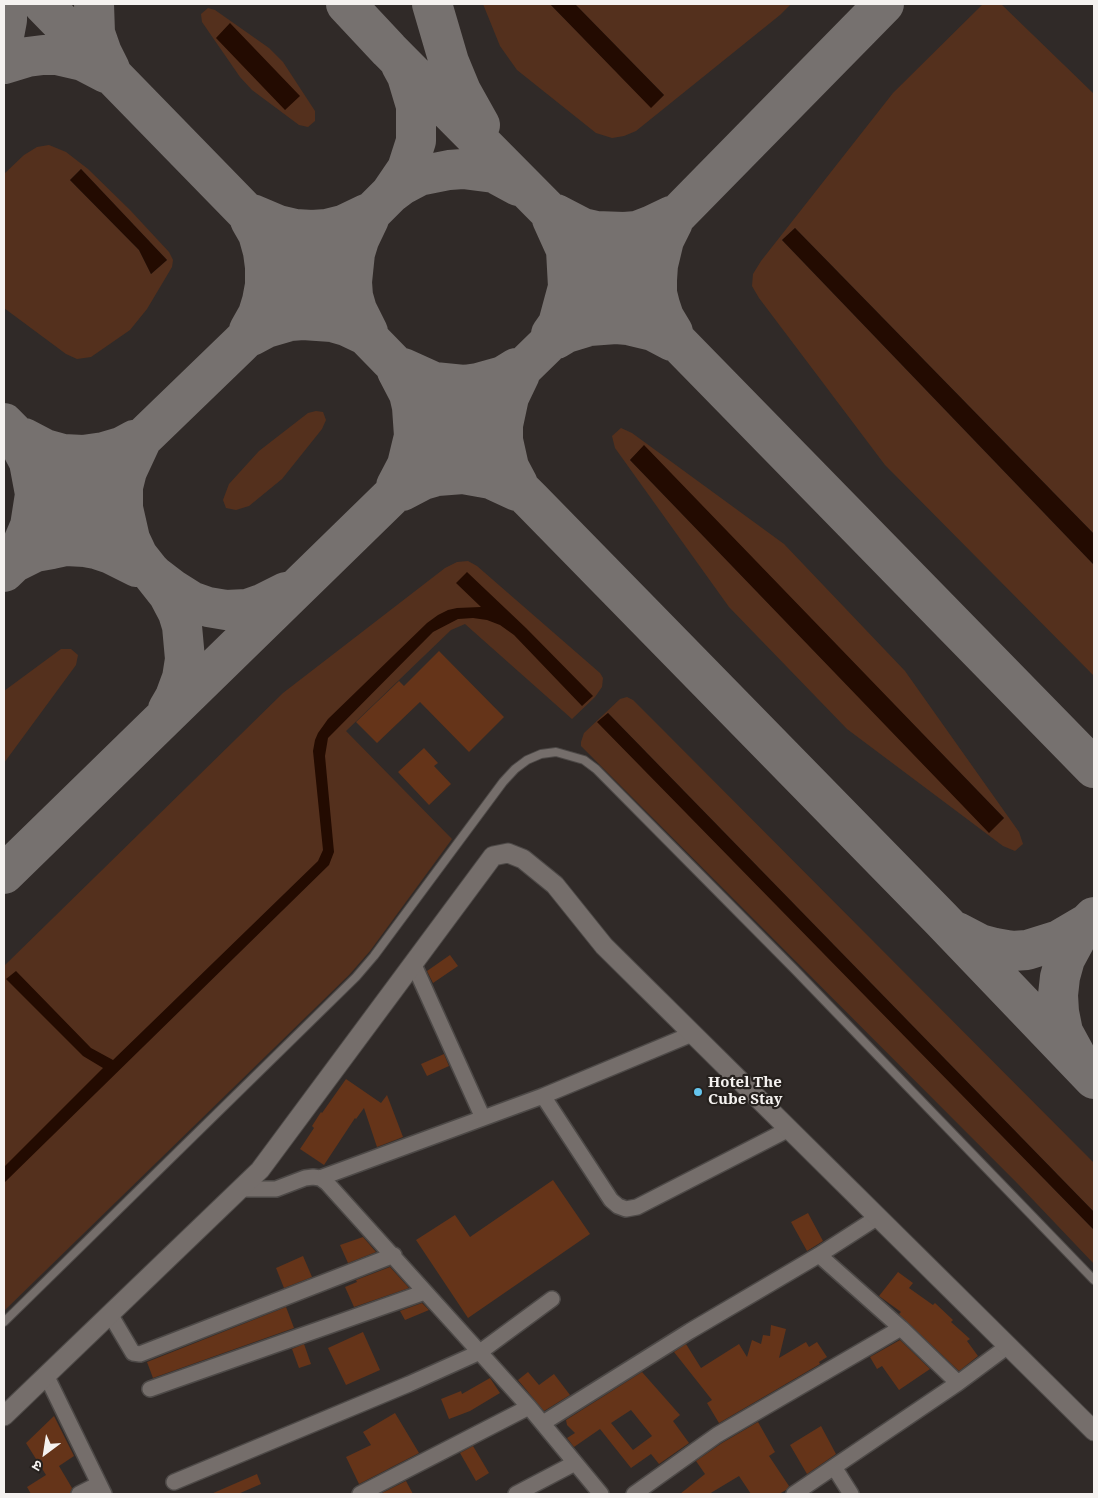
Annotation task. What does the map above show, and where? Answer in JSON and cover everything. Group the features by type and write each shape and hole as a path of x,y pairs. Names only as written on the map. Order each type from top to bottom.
{"street":[{"path":"4,1416 260,1170 414,965 493,856 508,853 523,858 555,885 604,946 1094,1431"},
{"path":"414,965 483,1118"},
{"path":"240,1189 276,1189 305,1178 320,1178 543,1096 692,1034"},
{"path":"543,1096 611,1200 618,1206 626,1209 636,1207 789,1129"},
{"path":"320,1178 327,1183 394,1255 543,1423 602,1494"},
{"path":"543,1423 697,1326 819,1255 878,1218"},
{"path":"110,1314 133,1353 140,1354 394,1255"},
{"path":"819,1255 901,1328 958,1383"},
{"path":"150,1388 425,1292"},
{"path":"174,1482 409,1384 480,1352 552,1299"},
{"path":"634,1494 710,1440 901,1328"},
{"path":"794,1494 958,1383 1008,1346"},
{"path":"46,1375 102,1489 78,1494"},
{"path":"360,1494 529,1408"},
{"path":"516,1494 575,1463"},
{"path":"834,1467 851,1494"}],"lane":[{"path":"4,1322 356,977 515,769 541,754 556,752 584,760 596,769 794,969 1094,1280"}],"shaded area":[{"path":"483,4 550,4 651,107 664,95 575,4 791,4 780,15 636,131 612,138 596,133 517,70 500,46"},
{"path":"550,4 575,4 664,95 651,108"},
{"path":"983,4 1001,4 1094,94 1094,534 795,228 782,240 1094,565 1094,676 885,465 759,298 752,286 753,274 761,261 893,93"},
{"path":"208,8 215,10 269,48 283,62 315,111 315,121 308,127 299,125 252,90 240,77 202,22 201,14"},
{"path":"230,23 300,96 285,110 216,38"},
{"path":"49,145 66,152 88,169 130,210 169,252 173,260 172,267 147,309 130,330 91,357 77,359 66,354 4,308 4,174 24,155 37,147","holes":["81,169 167,260 151,274 139,250 70,180"]},
{"path":"81,169 167,260 151,274 139,250 70,180"},
{"path":"795,228 1094,534 1094,565 782,240"},
{"path":"323,412 326,420 322,429 282,479 249,506 236,510 226,508 223,500 229,484 259,451 308,413"},
{"path":"621,428 632,433 784,544 905,671 1019,832 1023,844 1015,851 1003,846 847,729 729,607 615,448 612,436","holes":["644,446 1004,818 989,832 630,460"]},
{"path":"644,445 1004,818 989,833 630,460"},
{"path":"468,561 477,566 600,673 603,678 602,687 595,697 572,719 465,624 451,630 346,731 452,839 370,951 349,975 4,1311 4,966 283,693 445,568 457,562"},
{"path":"467,572 593,696 582,706 514,635 500,625 487,620 473,618 458,619 433,632 328,738 325,756 334,852 329,865 4,1183 4,1167 103,1068 83,1056 6,979 16,971 91,1048 113,1060 318,861 323,850 313,751 318,733 328,719 427,623 448,610 481,607 456,583"},
{"path":"61,649 71,649 78,655 76,665 4,763 4,691"},
{"path":"627,697 633,700 1094,1163 1094,1212 608,713 598,722 1094,1230 1094,1264 1017,1183 581,746 584,733 620,699"},
{"path":"608,713 1094,1212 1094,1230 597,722"}],"building":[{"path":"439,651 504,717 469,752 420,702 377,743 356,722 399,681 404,686"},
{"path":"424,748 438,763 434,766 451,784 429,805 398,772"},
{"path":"450,955 458,966 433,983 427,971"},
{"path":"444,1054 449,1066 427,1076 421,1064"},
{"path":"346,1079 381,1103 387,1095 403,1137 377,1147 364,1108 355,1118 324,1165 300,1149 314,1128 312,1126 321,1112"},
{"path":"553,1180 590,1234 468,1318 416,1240 455,1215 470,1237"},
{"path":"808,1213 823,1241 807,1251 791,1222"},
{"path":"363,1237 376,1252 348,1263 340,1245"},
{"path":"303,1256 312,1277 284,1288 276,1268"},
{"path":"390,1267 409,1288 354,1307 345,1287 357,1282 356,1280"},
{"path":"898,1272 913,1283 909,1288 933,1305 935,1303 953,1320 951,1322 970,1339 967,1341 978,1356 959,1371 899,1314 901,1312 879,1296"},
{"path":"422,1303 429,1310 405,1320 400,1311"},
{"path":"286,1307 294,1328 153,1378 147,1362"},
{"path":"771,1325 786,1329 779,1358 806,1342 809,1347 817,1342 827,1357 819,1362 820,1364 719,1423 707,1403 712,1400 674,1352 686,1344 701,1368 739,1344 747,1357 752,1340 761,1344 763,1335 770,1336"},
{"path":"363,1332 380,1370 346,1385 328,1348"},
{"path":"900,1340 930,1369 899,1390 882,1366 877,1369 870,1357"},
{"path":"304,1344 311,1364 299,1368 292,1349"},
{"path":"528,1372 539,1385 554,1374 570,1395 544,1411 518,1380"},
{"path":"642,1372 680,1415 673,1421 689,1443 659,1464 651,1454 631,1468 600,1429 574,1447 567,1438 575,1433 567,1425 566,1420","holes":["631,1410 652,1436 633,1450 611,1423"]},
{"path":"490,1378 500,1393 470,1411 449,1419 441,1399 461,1391 462,1394"},
{"path":"395,1413 419,1453 359,1484 346,1457 371,1445 363,1432"},
{"path":"54,1416 74,1456 59,1466 72,1488 70,1494 31,1494 27,1487 46,1475 26,1443"},
{"path":"758,1422 775,1452 769,1456 789,1486 786,1490 779,1494 751,1494 739,1476 709,1494 680,1494 705,1474 696,1461"},
{"path":"821,1426 836,1454 807,1474 790,1445"},
{"path":"473,1446 489,1473 476,1481 460,1453"},
{"path":"257,1474 261,1484 238,1494 211,1494"},
{"path":"406,1481 413,1494 380,1494"}],"taxiway":[{"path":"4,36 7,4"},
{"path":"43,4 391,361 531,500 941,919 1094,1079"},
{"path":"94,4 95,33 110,69"},
{"path":"346,4 1094,768"},
{"path":"432,4 449,62 461,91 480,125"},
{"path":"4,874 615,278 884,4"},
{"path":"4,64 27,57 57,55 83,61 106,73"},
{"path":"390,194 407,169 416,141 416,106 407,76 401,65"},
{"path":"4,572 240,344 390,194 419,176 463,169 494,173 518,186"},
{"path":"252,214 278,225 312,230 343,225 366,214"},
{"path":"556,214 583,228 596,231 624,232 637,231 671,216"},
{"path":"368,332 357,310 352,282 355,253 369,219"},
{"path":"551,334 558,324 568,287 566,250 552,219"},
{"path":"249,330 258,314 265,285 263,252 258,234 250,220"},
{"path":"673,222 664,240 658,265 657,293 664,317 673,332"},
{"path":"251,336 266,328 290,321 303,320 332,322 365,335"},
{"path":"556,339 566,333 589,326 616,324 653,331 672,341"},
{"path":"403,368 434,382 464,385 503,376 516,368"},
{"path":"396,486 407,465 414,436 409,394 397,371"},
{"path":"518,484 509,467 503,440 503,425 509,397 520,374"},
{"path":"4,423 155,576 191,601 208,607 226,610 247,609 286,592"},
{"path":"24,438 45,449 63,454 83,455 104,452 121,447 134,440"},
{"path":"18,554 30,526 35,494 29,462 19,443"},
{"path":"140,443 127,471 123,487 123,508 130,539 138,556 168,594 178,613 182,626 185,659 182,678 168,709"},
{"path":"402,491 423,480 437,476 463,474 491,479 517,491"},
{"path":"17,561 35,552 66,546 96,549 137,567"},
{"path":"957,932 980,944 995,948 1012,951 1027,950 1059,940 1088,923 1094,917"},
{"path":"1075,1054 1063,1032 1058,995 1065,959 1078,935 1088,923"}],"place":[{"name":"Hotel The Cube Stay","path":"698,1092"}]}
